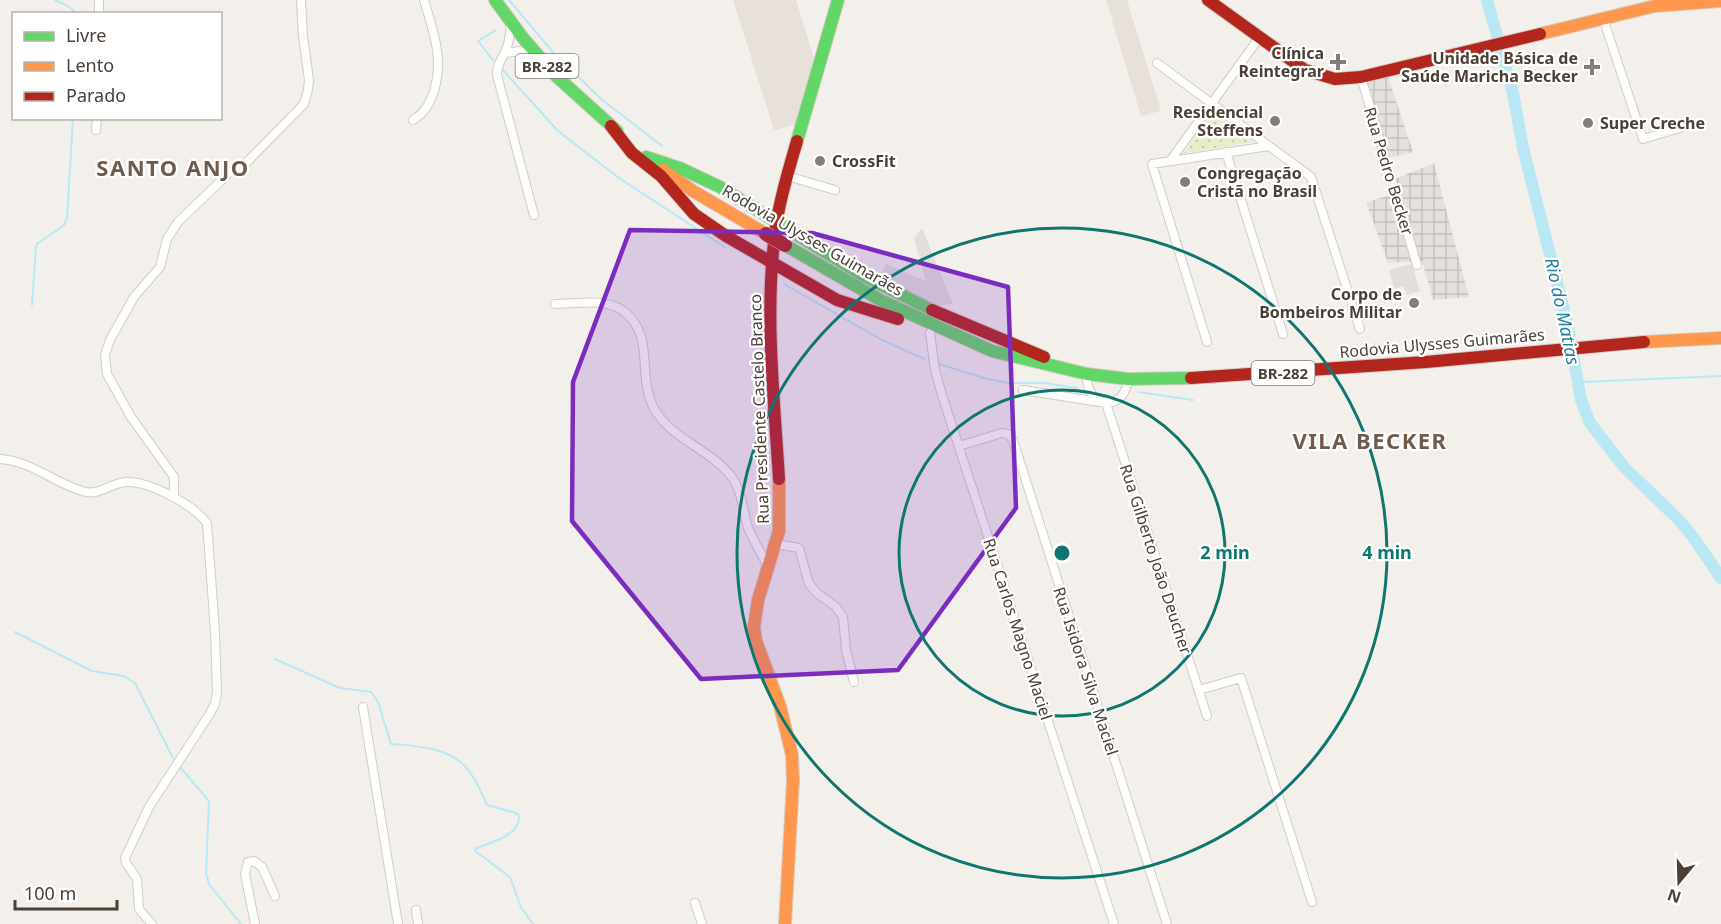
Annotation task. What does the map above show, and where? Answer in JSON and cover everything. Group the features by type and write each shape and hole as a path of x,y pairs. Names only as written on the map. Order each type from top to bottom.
{"main road":[{"name":"Rodovia Ulysses Guimarães","path":"495,0 537,56 576,96 646,157 693,190 882,301 992,351 1083,373 1128,379 1210,378 1426,362 1558,348 1721,338"},
{"name":"Rua Presidente Castelo Branco","path":"785,924 793,781 792,755 780,706 754,630 756,610 776,544 780,510 772,356 773,263 776,222 838,0"},
{"path":"1208,0 1298,66 1316,75 1335,79 1361,77 1659,5 1721,1"},
{"path":"611,126 632,153 661,176 694,214 790,274 837,300 879,311 930,333 992,351"},
{"path":"646,157 711,182 864,276 920,305 1083,373"}],"street":[{"path":"174,496 173,474 131,417 107,374 105,356 110,340 134,297 160,267 167,239 178,222 230,172 246,163 304,104 309,80 301,0"},
{"path":"413,120 428,105 435,87 439,66 436,42 424,0"},
{"path":"1603,18 1643,139 1680,128"},
{"path":"511,22 505,53 498,63 497,75 534,215"},
{"path":"1170,161 1259,38"},
{"path":"505,53 520,51 537,56"},
{"path":"1157,63 1311,177 1360,329"},
{"name":"Rua Pedro Becker","path":"1361,77 1417,265"},
{"path":"96,130 97,120"},
{"path":"1207,342 1152,164 1269,146"},
{"path":"1226,152 1283,334"},
{"path":"788,176 835,190"},
{"path":"555,304 609,305 624,312 637,326 642,337 645,377 651,404 669,426 731,476 751,534 770,568"},
{"name":"Rua Carlos Magno Maciel","path":"930,333 935,370 958,446 1114,924"},
{"path":"1083,373 1088,390 1093,396 1106,403"},
{"path":"1023,390 1106,403 1118,400 1125,392 1128,379"},
{"name":"Rua Gilberto João Deucher","path":"1106,403 1207,716"},
{"name":"Rua Isidora Silva Maciel","path":"958,446 1004,433 1013,440 1167,924"},
{"path":"0,459 30,466 87,492 98,492 126,482 143,485 174,496 204,520 208,526 217,692 213,709 146,813 126,855 126,863 138,882 138,909 152,924"},
{"path":"776,544 799,548 809,584 841,612 845,625 846,650 854,682"},
{"path":"1199,690 1241,678 1312,903"},
{"path":"363,707 398,924"},
{"path":"255,924 245,874 248,862 254,861 261,865 275,896"},
{"path":"695,903 702,924"},
{"path":"416,910 418,924"}],"highlighted area":[{"path":"630,230 812,233 1008,287 1016,508 898,670 701,679 572,521 573,382"}],"shaded area":[{"path":"733,0 796,0 816,65 799,124 774,130"},
{"path":"1106,0 1127,0 1161,111 1141,116"},
{"path":"1388,76 1413,152 1388,158 1365,82"},
{"path":"1434,163 1469,297 1433,300 1422,261 1388,263 1366,202 1399,193 1395,179"},
{"path":"922,228 953,304 937,306 881,277 886,264 926,281 914,238"},
{"path":"1412,264 1420,291 1407,295 1403,286 1394,289 1389,270"}],"green space":[{"path":"1212,113 1253,142 1184,153"}],"waterway":[{"path":"55,0 76,12"},
{"path":"509,0 552,51 601,99 662,146"},
{"name":"Rio do Matias","path":"1487,0 1513,93 1523,148 1568,326 1581,400 1590,423 1624,467 1679,520 1721,578"},
{"path":"493,60 478,41 496,30"},
{"path":"502,69 558,131 619,178 726,248"},
{"path":"32,305 37,244 64,225 67,218 73,120"},
{"path":"784,284 880,339 924,359"},
{"path":"939,364 1008,383 1044,383 1077,388"},
{"path":"1576,380 1582,382 1721,376"},
{"path":"1138,392 1193,400"},
{"path":"15,632 92,671 124,676 135,683 173,758"},
{"path":"275,659 340,688 371,692 378,702 391,744 433,749 453,757 462,763 472,775 487,805 516,813 519,816 515,829 510,833 475,851 510,877 521,907 533,924"},
{"path":"179,766 209,801 206,872 209,884 241,924"}],"traffic: fast":[{"path":"495,0 523,38 556,76 617,131"},
{"path":"797,141 838,0"},
{"path":"646,157 682,169 720,187 864,276 932,310"},
{"path":"785,245 882,301 992,351 1087,374 1128,379 1191,378"}],"traffic: slow":[{"path":"1540,34 1655,6 1721,1"},
{"path":"663,170 693,191 766,234"},
{"path":"1644,342 1721,338"},
{"path":"779,479 779,531 758,600 754,627 756,641 780,706 792,755 793,781 785,924"}],"traffic: jam":[{"path":"1208,0 1305,70 1335,79 1361,77 1540,34"},
{"path":"611,126 632,153 661,176 694,214 726,236 837,300 898,319"},
{"path":"779,479 770,321 772,257 778,215 797,141"},
{"path":"766,234 785,245"},
{"path":"932,310 1044,357"},
{"path":"1191,378 1426,362 1644,342"}],"place":[{"name":"Clínica Reintegrar","path":"1338,62"},
{"name":"Unidade Básica de Saúde Maricha Becker","path":"1592,67"},
{"name":"Residencial Steffens","path":"1275,121"},
{"name":"Super Creche","path":"1588,123"},
{"name":"CrossFit","path":"820,161"},
{"name":"Congregação Cristã no Brasil","path":"1185,182"},
{"name":"Corpo de Bombeiros Militar","path":"1414,303"}],"district":[{"name":"SANTO ANJO","path":"173,167"},
{"name":"VILA BECKER","path":"1370,440"}]}
